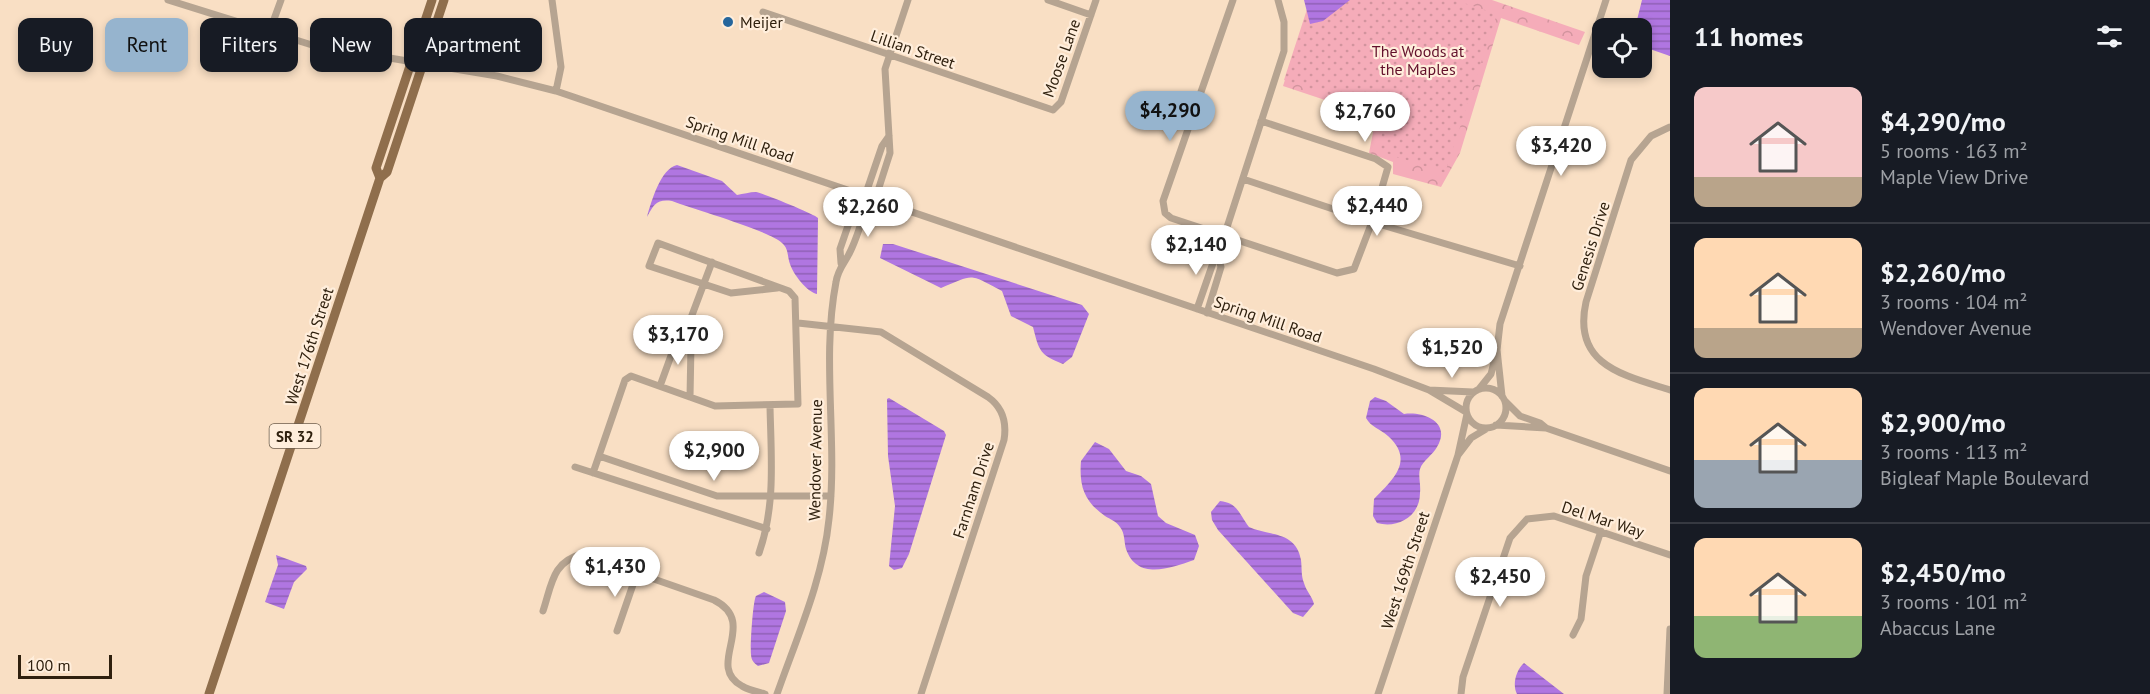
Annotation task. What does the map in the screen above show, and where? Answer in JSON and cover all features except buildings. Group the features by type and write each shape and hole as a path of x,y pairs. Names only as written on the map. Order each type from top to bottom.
{"main road":[{"name":"West 176th Street","path":"426,18 432,0"},
{"name":"West 176th Street","path":"438,18 444,0"},
{"name":"West 176th Street","path":"380,178 376,168 408,72"},
{"name":"West 176th Street","path":"209,694 380,178 387,172 420,72"}],"street":[{"name":"Spring Mill Road","path":"168,0 223,18"},
{"path":"274,18 281,0"},
{"path":"552,0 561,67 556,91"},
{"path":"888,54 908,0"},
{"path":"1048,0 1090,15"},
{"name":"Moose Lane","path":"1055,109 1060,102 1096,0"},
{"path":"1233,0 1163,207 1171,218 1337,273 1344,273 1357,266 1388,169 1384,163 1261,122"},
{"path":"1197,309 1225,235 1286,38 1278,0"},
{"path":"1606,0 1500,324 1491,374 1467,400 1466,413 1474,424 1488,428 1496,425 1546,428 1670,471"},
{"name":"Lillian Street","path":"763,12 1055,109"},
{"name":"Spring Mill Road","path":"298,41 404,61"},
{"name":"Wendover Avenue","path":"777,694 815,587 825,544 831,496 830,326 841,263 849,255 882,146 889,136 885,69 888,54"},
{"name":"Spring Mill Road","path":"469,72 520,81 556,91 1197,309 1429,390 1466,413"},
{"name":"Genesis Drive","path":"1670,127 1659,131 1636,152 1586,302 1584,320 1589,346 1614,372 1670,390"},
{"path":"1243,179 1520,266"},
{"path":"593,473 625,380 631,376 715,406 798,404 798,323 795,298 789,291 658,243 649,266 732,293 777,288"},
{"path":"1207,313 1221,267 1218,255"},
{"path":"660,386 676,342 686,331 712,262"},
{"path":"798,323 830,326"},
{"name":"Farnham Drive","path":"830,326 881,332 988,396 1003,416 1004,440 921,694"},
{"path":"686,331 691,345 690,397"},
{"path":"1496,425 1506,412 1497,350"},
{"path":"1476,391 1489,387 1504,398 1520,416 1540,423 1546,428"},
{"name":"Spring Mill Road","path":"1429,390 1476,391"},
{"path":"759,553 767,529 772,497 770,406"},
{"name":"West 169th Street","path":"1378,694 1458,455 1466,413"},
{"name":"West 169th Street","path":"1458,455 1471,438 1488,428"},
{"path":"599,456 717,496 831,496"},
{"path":"575,467 767,529"},
{"name":"Del Mar Way","path":"1461,691 1510,538 1527,519 1554,516 1670,555"},
{"path":"1573,635 1581,619 1586,576 1601,531"},
{"path":"543,610 556,572 563,561 582,554 723,604 730,611 735,623 727,654 730,674 742,686 765,694"},
{"path":"617,631 637,573"},
{"path":"1667,694 1670,629"}],"green space":[{"name":"The Woods at the Maples","path":"1310,0 1455,0 1497,14 1445,173 1377,150 1388,114 1284,80"},
{"name":"The Woods at the Maples","path":"1366,0 1492,0 1585,32 1579,45 1501,18 1460,153 1441,187 1393,174 1393,162 1369,153 1376,117 1283,86 1296,45"}],"shaded area":[{"path":"1304,0 1350,0 1323,21 1310,24"},
{"path":"1642,0 1670,0 1670,56 1652,50 1652,18 1638,18"},
{"path":"677,165 722,181 737,195 756,192 818,218 817,294 809,290 797,277 784,245 763,232 672,201 656,203 647,217 654,195 666,172"},
{"path":"883,244 893,244 1082,305 1089,314 1072,357 1063,364 1045,355 1039,347 1033,327 1011,316 1002,291 977,278 966,278 941,288 880,258"},
{"path":"1375,397 1386,401 1404,414 1419,414 1433,420 1441,431 1437,447 1420,469 1420,493 1416,508 1406,519 1393,524 1377,523 1373,516 1374,499 1393,478 1400,462 1400,454 1396,445 1366,418 1370,401"},
{"path":"889,398 944,431 946,435 909,554 902,568 894,570 889,566 895,506 888,456 887,399"},
{"path":"1095,442 1109,449 1126,471 1141,476 1151,484 1158,516 1166,523 1195,535 1199,546 1194,560 1156,570 1146,569 1131,559 1126,549 1122,529 1092,505 1084,492 1081,461"},
{"path":"1220,501 1231,504 1249,527 1281,536 1294,544 1301,560 1302,578 1314,604 1303,617 1293,613 1218,530 1212,520 1211,512"},
{"path":"276,555 306,566 307,569 294,582 284,609 265,602 278,565"},
{"path":"764,592 785,602 786,611 769,663 758,666 751,656 752,624 756,596"},
{"path":"1524,663 1564,694 1517,694 1516,678"}],"place":[{"name":"Meijer","path":"728,22"}]}
